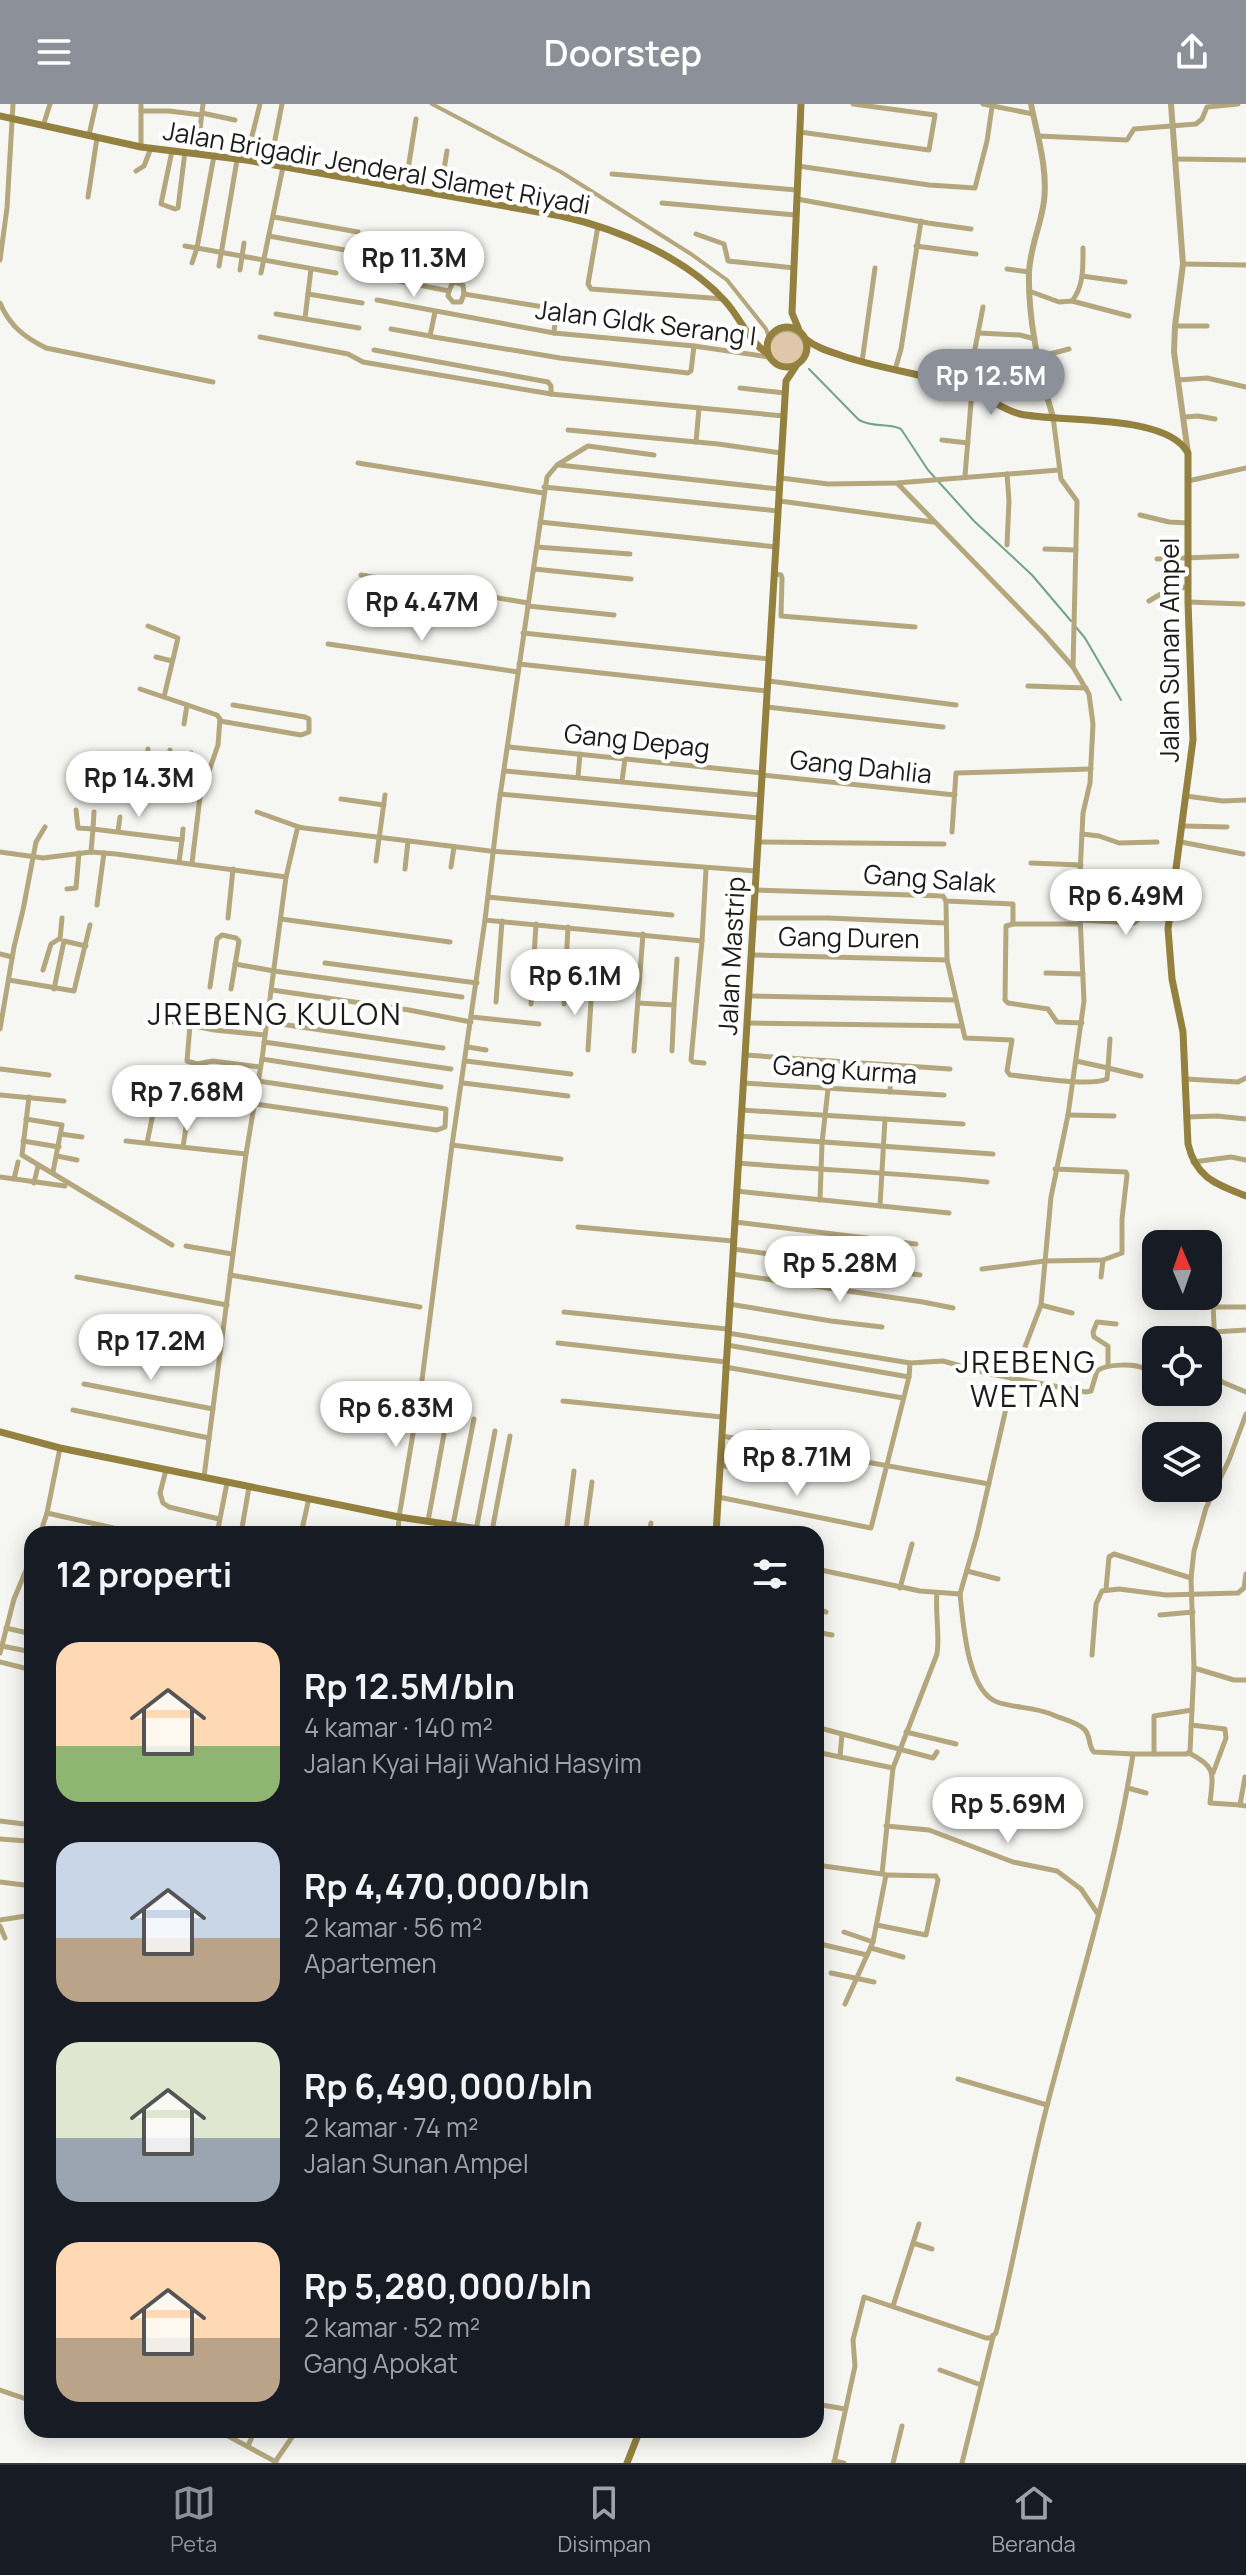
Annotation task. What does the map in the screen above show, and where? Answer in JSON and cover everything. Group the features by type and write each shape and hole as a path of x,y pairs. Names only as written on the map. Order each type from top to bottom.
{"main road":[{"path":"801,104 792,313 799,332 807,340 822,350 862,363 972,390 1020,414 1124,423 1151,429 1181,442 1188,453"},
{"name":"Jalan Brigadir Jenderal Slamet Riyadi","path":"0,116 141,147 283,167 598,225 630,237 673,261 724,299 755,342 778,365"},
{"path":"785,327 792,313"},
{"path":"755,342 768,340 785,327 799,332"},
{"path":"768,340 768,355"},
{"path":"807,340 807,353 822,350"},
{"name":"Jalan Mastrip","path":"716,1526 760,795 776,613 775,574 785,393 786,381 807,353"},
{"path":"778,365 796,366"},
{"path":"778,365 786,381"},
{"name":"Jalan Sunan Ampel","path":"1188,453 1188,602 1193,740 1181,842 1158,900 1183,1032 1188,1144 1192,1162"},
{"path":"1192,1162 1207,1178 1246,1196"},
{"path":"0,1432 60,1448 227,1483 453,1526"},
{"path":"627,2463 637,2438"}],"street":[{"path":"0,260 11,167 13,104"},
{"path":"43,126 50,104"},
{"path":"88,197 96,104"},
{"path":"197,154 203,104"},
{"path":"219,266 241,160 260,104"},
{"path":"270,165 282,104"},
{"path":"432,104 561,172 691,254 727,280 766,329 768,340"},
{"path":"800,132 929,150 935,115 853,104"},
{"path":"983,104 1033,114"},
{"path":"1031,104 1043,164 1044,200 1030,256 1029,291 1035,339 1053,417 1059,470 1065,487 1077,501 1073,667"},
{"path":"1171,104 1183,264 1174,352 1188,453"},
{"path":"1038,136 1127,140 1134,129 1198,123 1207,107 1238,104"},
{"path":"798,166 929,185 975,188 992,107"},
{"path":"141,147 141,108 235,120"},
{"path":"405,189 416,119"},
{"path":"136,171 144,166 151,148"},
{"path":"172,151 161,204 175,209 178,208 185,152"},
{"path":"440,195 447,151"},
{"path":"192,263 214,156"},
{"path":"1176,159 1246,160"},
{"path":"261,273 283,167"},
{"path":"612,174 796,194 971,229"},
{"path":"662,203 795,215"},
{"path":"274,217 358,232"},
{"path":"895,371 921,221"},
{"path":"598,225 589,288 724,299"},
{"path":"696,234 724,244 728,261 794,268"},
{"path":"269,236 372,255"},
{"path":"240,270 244,243"},
{"path":"185,246 336,273"},
{"path":"916,246 976,254"},
{"path":"1072,301 1082,276 1083,248"},
{"path":"1183,264 1246,265"},
{"path":"862,363 875,268"},
{"path":"305,318 311,269"},
{"path":"1007,269 1029,272"},
{"path":"1082,276 1125,282"},
{"path":"384,278 449,291"},
{"path":"452,284 463,285 461,302 453,302 448,296 449,291 452,284"},
{"path":"1029,291 1059,302 1072,301 1129,316"},
{"path":"308,294 362,303"},
{"path":"464,294 556,309 554,333"},
{"name":"Jalan Gldk Serang I","path":"377,300 554,333 768,355"},
{"path":"0,303 9,322 27,339 46,348 213,382"},
{"path":"983,307 973,359 978,362 1039,359 1069,349"},
{"path":"430,336 435,312"},
{"path":"276,314 359,328"},
{"path":"1175,326 1207,326"},
{"path":"391,329 561,358 688,373 691,371 694,346"},
{"path":"781,330 799,332 805,345 803,357 793,365 776,362 769,348 772,337 781,330"},
{"path":"978,333 1020,335 1035,339"},
{"path":"260,337 438,376 554,394 784,416"},
{"path":"374,350 548,382 554,394"},
{"path":"438,376 439,362"},
{"path":"965,476 972,390 978,362"},
{"path":"1178,380 1207,378 1246,387"},
{"path":"740,388 785,393"},
{"path":"1009,388 1046,394"},
{"path":"696,442 699,408"},
{"path":"1185,417 1215,419"},
{"path":"1173,438 1182,435 1186,429"},
{"path":"568,430 781,453"},
{"path":"942,440 968,443"},
{"path":"398,1526 468,1047 468,1020 488,897 490,851 509,747 516,669 534,569 541,492 557,465 588,446 654,455"},
{"path":"358,463 541,492 779,511"},
{"path":"557,465 780,489"},
{"path":"1188,481 1246,468"},
{"path":"781,478 828,484 897,483 1059,470"},
{"path":"1007,474 1007,545"},
{"path":"897,483 998,585 1073,667 1091,700 1093,724 1090,783 1082,834 1080,922 1085,991 1082,1023 1068,1115 1055,1169 1041,1305 1013,1378 967,1571 956,1594 967,1648 980,1688 986,1696 999,1703 1043,1711 1081,1727 1087,1732 1090,1748 1094,1752 1189,1753 1205,1761 1213,1774"},
{"path":"780,501 934,521"},
{"path":"1140,515 1188,523"},
{"path":"540,522 777,547"},
{"path":"537,547 630,554"},
{"path":"1045,549 1076,550"},
{"path":"1157,559 1237,556"},
{"path":"534,569 631,579"},
{"path":"361,575 614,615"},
{"path":"1149,601 1188,586"},
{"path":"1188,602 1243,604"},
{"path":"776,613 781,616 915,627"},
{"path":"148,626 176,636 178,640 164,697"},
{"path":"523,633 770,659"},
{"path":"328,644 516,669 768,691"},
{"path":"156,657 172,661"},
{"path":"769,681 956,705"},
{"path":"1028,686 1086,688"},
{"path":"140,689 217,715 220,721 218,745 200,797 192,863"},
{"path":"184,724 187,705"},
{"path":"220,721 301,735 309,732 309,719 305,717 233,705"},
{"path":"767,707 943,727"},
{"name":"Gang Depag","path":"509,747 762,774"},
{"path":"144,776 148,749"},
{"path":"166,779 170,750"},
{"path":"186,782 191,753"},
{"path":"578,777 580,754"},
{"path":"622,781 625,759"},
{"path":"952,832 957,772 1091,769"},
{"path":"505,771 760,795"},
{"path":"127,774 204,784"},
{"name":"Gang Dahlia","path":"762,774 955,795"},
{"path":"500,794 759,818"},
{"path":"376,861 385,795"},
{"path":"1186,796 1223,801 1246,800"},
{"path":"341,799 384,805"},
{"path":"76,810 77,827 182,840"},
{"path":"91,852 94,812"},
{"path":"257,812 299,827 454,847 756,871"},
{"path":"118,831 120,817"},
{"path":"1183,826 1227,827"},
{"path":"0,1027 36,842 45,827"},
{"path":"204,1477 232,1254 286,877 299,827"},
{"path":"179,862 183,829"},
{"path":"1082,834 1119,843 1157,842"},
{"path":"405,869 408,841"},
{"path":"758,842 944,844"},
{"path":"1181,842 1243,854"},
{"path":"451,867 454,847"},
{"path":"0,852 33,858 104,853 286,877"},
{"path":"67,889 76,888 79,853"},
{"path":"97,905 104,853"},
{"path":"1031,863 1081,865"},
{"path":"228,918 233,869"},
{"path":"704,1063 691,1060 706,869"},
{"name":"Gang Salak","path":"756,890 943,896 946,901 1013,904 1013,924 1137,922 1158,900"},
{"path":"1122,893 1158,900"},
{"path":"488,897 672,915"},
{"path":"946,901 947,960 967,1040 1012,1040 1007,1071 1010,1075 1105,1081 1110,1039"},
{"path":"54,989 62,940 62,918"},
{"path":"753,918 945,923"},
{"path":"281,919 450,942"},
{"path":"485,920 702,941"},
{"path":"496,1002 502,921"},
{"path":"531,1004 536,924"},
{"path":"1013,924 1006,926 1005,1000 1048,1009 1057,1022 1082,1023"},
{"path":"9,980 70,992 77,988 90,925"},
{"path":"564,1004 568,927"},
{"path":"634,1051 643,934"},
{"path":"210,987 220,936 239,941 231,989"},
{"path":"43,970 51,944 62,940 86,946"},
{"path":"0,954 12,957"},
{"name":"Gang Duren","path":"751,955 947,960"},
{"path":"672,1051 677,959"},
{"path":"325,963 473,983"},
{"path":"588,1050 593,963"},
{"path":"235,964 462,997"},
{"path":"1046,973 1083,974"},
{"path":"565,984 592,985"},
{"path":"272,990 468,1020 539,1024"},
{"path":"748,996 955,1000"},
{"path":"638,1003 674,1005"},
{"path":"156,1018 451,1069"},
{"path":"267,1022 443,1048"},
{"path":"747,1023 962,1026"},
{"path":"190,1025 187,1061 260,1067"},
{"path":"468,1047 486,1050"},
{"path":"745,1055 950,1069"},
{"path":"262,1059 441,1087"},
{"path":"466,1061 571,1074"},
{"path":"1076,1061 1141,1076"},
{"path":"820,1200 822,1143 831,1062"},
{"path":"183,1147 197,1064"},
{"path":"890,1092 891,1065"},
{"path":"0,1069 49,1075"},
{"path":"1186,1079 1238,1082 1246,1078"},
{"path":"192,1089 437,1130 445,1127 446,1109 258,1081"},
{"path":"463,1083 568,1096"},
{"name":"Gang Kurma","path":"743,1083 944,1095"},
{"path":"0,1095 64,1101"},
{"path":"29,1097 22,1155 172,1245"},
{"path":"147,1143 156,1099"},
{"path":"741,1110 963,1124"},
{"path":"1068,1115 1114,1116"},
{"path":"1187,1117 1246,1119"},
{"path":"26,1119 60,1124 61,1134 53,1172"},
{"path":"880,1206 885,1119"},
{"path":"61,1134 82,1137"},
{"path":"739,1136 993,1154"},
{"path":"23,1141 59,1147"},
{"path":"126,1141 246,1154"},
{"path":"452,1145 561,1159"},
{"path":"57,1156 77,1160"},
{"path":"1192,1162 1231,1157 1246,1160"},
{"path":"14,1179 18,1162"},
{"path":"738,1163 987,1182"},
{"path":"34,1183 38,1166"},
{"path":"982,1269 1045,1261 1103,1260 1119,1255 1123,1248 1126,1172 1055,1169"},
{"path":"0,1177 65,1186"},
{"path":"736,1191 949,1213"},
{"path":"734,1222 916,1244"},
{"path":"578,1227 733,1245 920,1275"},
{"path":"186,1246 232,1254"},
{"path":"1101,1277 1103,1260"},
{"path":"731,1274 953,1308"},
{"path":"230,1275 420,1307"},
{"path":"77,1277 227,1305"},
{"path":"729,1304 882,1327"},
{"path":"1041,1305 1072,1313"},
{"path":"1222,1307 1246,1307"},
{"path":"564,1312 727,1331 910,1363 943,1361 1056,1388 1089,1392 1097,1371 1108,1365 1142,1368"},
{"path":"1108,1365 1108,1346 1094,1337 1093,1332 1097,1322 1116,1324"},
{"path":"1222,1332 1246,1330"},
{"path":"558,1343 726,1365 903,1398"},
{"path":"726,1344 909,1377"},
{"path":"718,1497 871,1528 910,1363"},
{"path":"1222,1380 1246,1392"},
{"path":"84,1384 213,1409"},
{"path":"563,1401 722,1417"},
{"path":"73,1410 209,1438"},
{"path":"1222,1474 1246,1414"},
{"path":"453,1526 474,1419"},
{"path":"477,1526 495,1431"},
{"path":"753,1442 757,1432 770,1432 770,1445"},
{"path":"428,1522 444,1434"},
{"path":"493,1526 510,1436"},
{"path":"721,1436 989,1484"},
{"path":"43,1526 60,1448"},
{"path":"841,1459 845,1448 866,1450 867,1463"},
{"path":"719,1465 791,1478"},
{"path":"166,1470 160,1493 163,1503 219,1519"},
{"path":"567,1526 574,1471"},
{"path":"586,1526 592,1482"},
{"path":"218,1526 227,1483"},
{"path":"242,1526 249,1487"},
{"path":"303,1526 309,1498"},
{"path":"1189,1753 1194,1668 1191,1578 1198,1531 1210,1502"},
{"path":"47,1513 105,1526"},
{"path":"900,1588 912,1544"},
{"path":"1092,1655 1096,1604 1098,1596 1106,1589 1109,1557 1114,1554 1191,1578"},
{"path":"824,1571 900,1588 956,1594"},
{"path":"967,1571 998,1579"},
{"path":"1106,1589 1166,1595 1238,1593 1244,1588 1246,1574"},
{"path":"24,1575 2,1637 1,1649 24,1651"},
{"path":"845,2004 872,1945 877,1925 893,1768 937,1654 937,1593"},
{"path":"1160,1615 1193,1612"},
{"path":"6,1628 24,1632"},
{"path":"824,1634 832,1635"},
{"path":"0,1662 24,1668"},
{"path":"1194,1668 1234,1680 1246,1680"},
{"path":"1154,1754 1154,1716 1192,1710"},
{"path":"1191,1725 1225,1729 1226,1738 1213,1774 1210,1803 1243,1806 1245,1777"},
{"path":"824,1729 933,1758 937,1752"},
{"path":"906,1732 956,1744"},
{"path":"840,1757 842,1734"},
{"path":"824,1754 893,1768"},
{"path":"962,2463 1047,2105 1098,1915 1133,1754"},
{"path":"1128,1788 1146,1793"},
{"path":"0,1821 24,1824"},
{"path":"886,1826 926,1830 1013,1862 1057,1871 1081,1889 1098,1915"},
{"path":"0,1839 24,1841"},
{"path":"824,1866 938,1878 926,1935 877,1925"},
{"path":"0,1882 24,1885"},
{"path":"0,1920 24,1916"},
{"path":"0,1926 5,1938"},
{"path":"844,1932 903,1957"},
{"path":"824,1945 867,1955"},
{"path":"831,1973 874,1982"},
{"path":"958,2079 1047,2105"},
{"path":"893,2306 919,2224"},
{"path":"913,2243 932,2249"},
{"path":"844,2463 834,2462 855,2366 853,2340 862,2301 866,2297 986,2338 993,2336"},
{"path":"940,2370 981,2385"},
{"path":"0,2390 24,2398"},
{"path":"824,2405 845,2409"},
{"path":"893,2463 902,2426"},
{"path":"233,2438 276,2462 292,2438"},
{"path":"248,2446 252,2438"}],"shaded area":[{"path":"788,331 800,336 805,348 800,360 788,365 776,360 771,348 776,336"}],"waterway":[{"path":"809,369 859,420 901,429 928,470 974,521 1032,575 1071,621"},
{"path":"1075,626 1121,700"}],"district":[{"name":"JREBENG KULON","path":"275,1013"},
{"name":"JREBENG WETAN","path":"1026,1378"}]}
